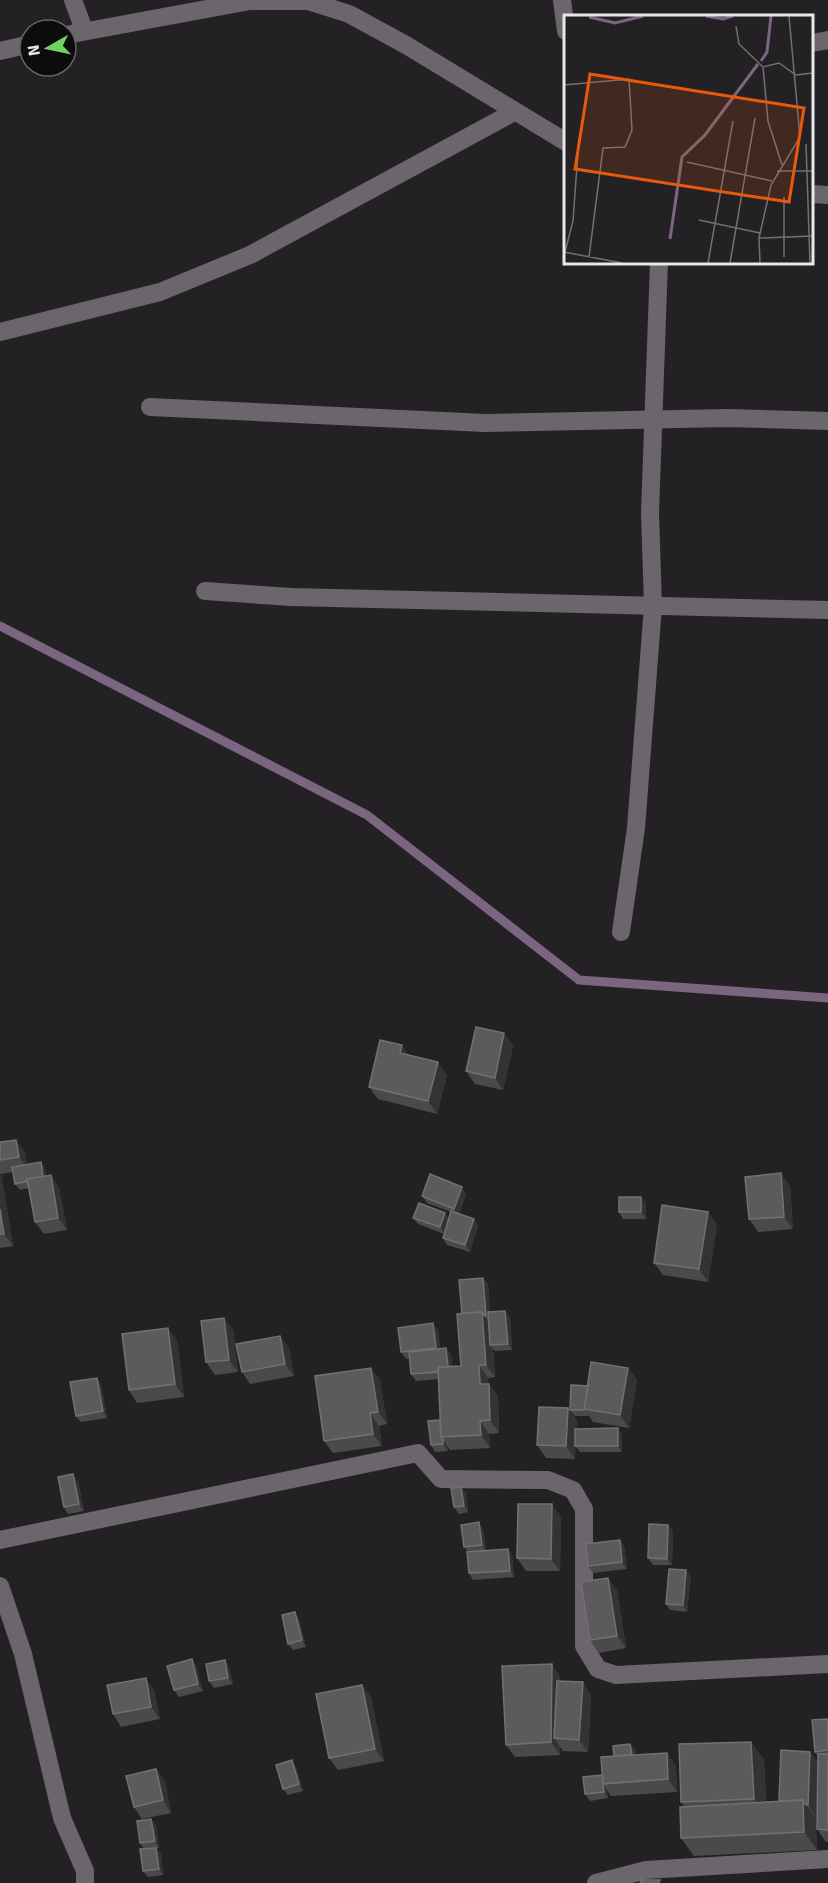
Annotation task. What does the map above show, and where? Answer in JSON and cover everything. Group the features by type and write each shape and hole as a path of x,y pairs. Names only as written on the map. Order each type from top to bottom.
{"street":[{"path":"73,0 84,30"},
{"path":"562,0 564,16"},
{"path":"78,32 250,1 308,1 349,14 406,45 564,141"},
{"path":"813,43 828,40"},
{"path":"0,51 18,47"},
{"path":"0,332 160,292 250,255 514,112"},
{"path":"813,194 828,195"},
{"path":"621,932 636,828 653,606 650,513 659,264"},
{"path":"150,406 485,423 727,418 828,421"},
{"path":"205,591 291,597 828,610"},
{"path":"0,1539 418,1453 441,1479 548,1480 573,1490 584,1509 584,1646 598,1669 616,1675 828,1664"},
{"path":"0,1586 23,1654 62,1818 85,1871 85,1883"},
{"path":"596,1883 646,1870 828,1860"}],"building":[{"path":"476,1027 504,1033 495,1078 466,1071"},
{"path":"380,1040 402,1045 400,1053 438,1062 428,1101 369,1087"},
{"path":"16,1140 19,1157 0,1160 0,1142"},
{"path":"41,1162 43,1177 27,1179 28,1181 15,1184 12,1167"},
{"path":"781,1173 784,1217 749,1219 745,1177"},
{"path":"430,1174 462,1187 454,1209 422,1196"},
{"path":"51,1175 58,1218 35,1222 27,1179"},
{"path":"619,1197 641,1197 641,1212 619,1212"},
{"path":"419,1203 445,1213 440,1227 413,1218"},
{"path":"662,1205 708,1212 699,1269 654,1263"},
{"path":"0,1209 4,1234 0,1234"},
{"path":"451,1211 474,1219 465,1245 443,1238"},
{"path":"483,1278 486,1316 482,1312 462,1314 459,1280"},
{"path":"505,1311 508,1344 490,1345 488,1312"},
{"path":"482,1312 486,1365 479,1365 480,1384 489,1384 490,1420 480,1421 481,1435 441,1437 438,1367 461,1366 457,1314"},
{"path":"224,1318 229,1360 206,1362 201,1321"},
{"path":"433,1323 436,1348 401,1352 398,1328"},
{"path":"168,1328 175,1384 129,1390 122,1334"},
{"path":"280,1336 285,1364 242,1372 236,1344"},
{"path":"446,1348 448,1367 438,1367 438,1372 411,1374 409,1352"},
{"path":"591,1362 628,1368 620,1415 584,1409"},
{"path":"371,1368 378,1412 370,1413 373,1434 324,1441 315,1376"},
{"path":"97,1378 103,1411 76,1416 70,1382"},
{"path":"571,1385 588,1386 584,1410 570,1410"},
{"path":"539,1407 568,1408 566,1446 537,1445"},
{"path":"440,1420 443,1444 431,1445 428,1421"},
{"path":"618,1428 618,1446 575,1446 575,1429"},
{"path":"73,1474 79,1504 64,1507 58,1477"},
{"path":"461,1487 464,1506 454,1507 451,1488"},
{"path":"518,1504 552,1504 551,1559 517,1558"},
{"path":"479,1522 482,1545 464,1547 461,1525"},
{"path":"649,1524 668,1525 667,1559 648,1558"},
{"path":"620,1540 622,1562 588,1566 586,1544"},
{"path":"508,1549 510,1571 469,1573 467,1552"},
{"path":"669,1569 686,1570 683,1605 666,1604"},
{"path":"608,1578 617,1636 590,1640 581,1582"},
{"path":"295,1612 302,1640 288,1644 282,1615"},
{"path":"192,1659 198,1684 174,1690 167,1666"},
{"path":"225,1660 228,1678 209,1681 206,1664"},
{"path":"552,1664 551,1742 506,1745 502,1666"},
{"path":"146,1678 151,1707 113,1714 107,1685"},
{"path":"557,1681 583,1682 579,1740 554,1738"},
{"path":"362,1685 375,1749 329,1758 316,1694"},
{"path":"828,1719 828,1750 815,1752 812,1720"},
{"path":"751,1742 754,1799 681,1802 679,1744"},
{"path":"630,1744 632,1755 614,1756 613,1746"},
{"path":"781,1750 810,1752 808,1805 803,1800 779,1801"},
{"path":"667,1753 668,1779 603,1784 601,1757"},
{"path":"818,1754 828,1754 828,1830 817,1829"},
{"path":"292,1760 299,1784 283,1789 276,1765"},
{"path":"156,1769 163,1800 134,1807 126,1776"},
{"path":"602,1775 604,1792 585,1794 583,1777"},
{"path":"803,1800 804,1832 681,1838 680,1807"},
{"path":"151,1819 155,1841 140,1843 137,1821"},
{"path":"156,1848 159,1869 143,1871 140,1849"},
{"path":"641,1880 660,1880 659,1883 640,1883"}],"waterway":[{"path":"0,626 367,815 579,980 828,998"}]}
